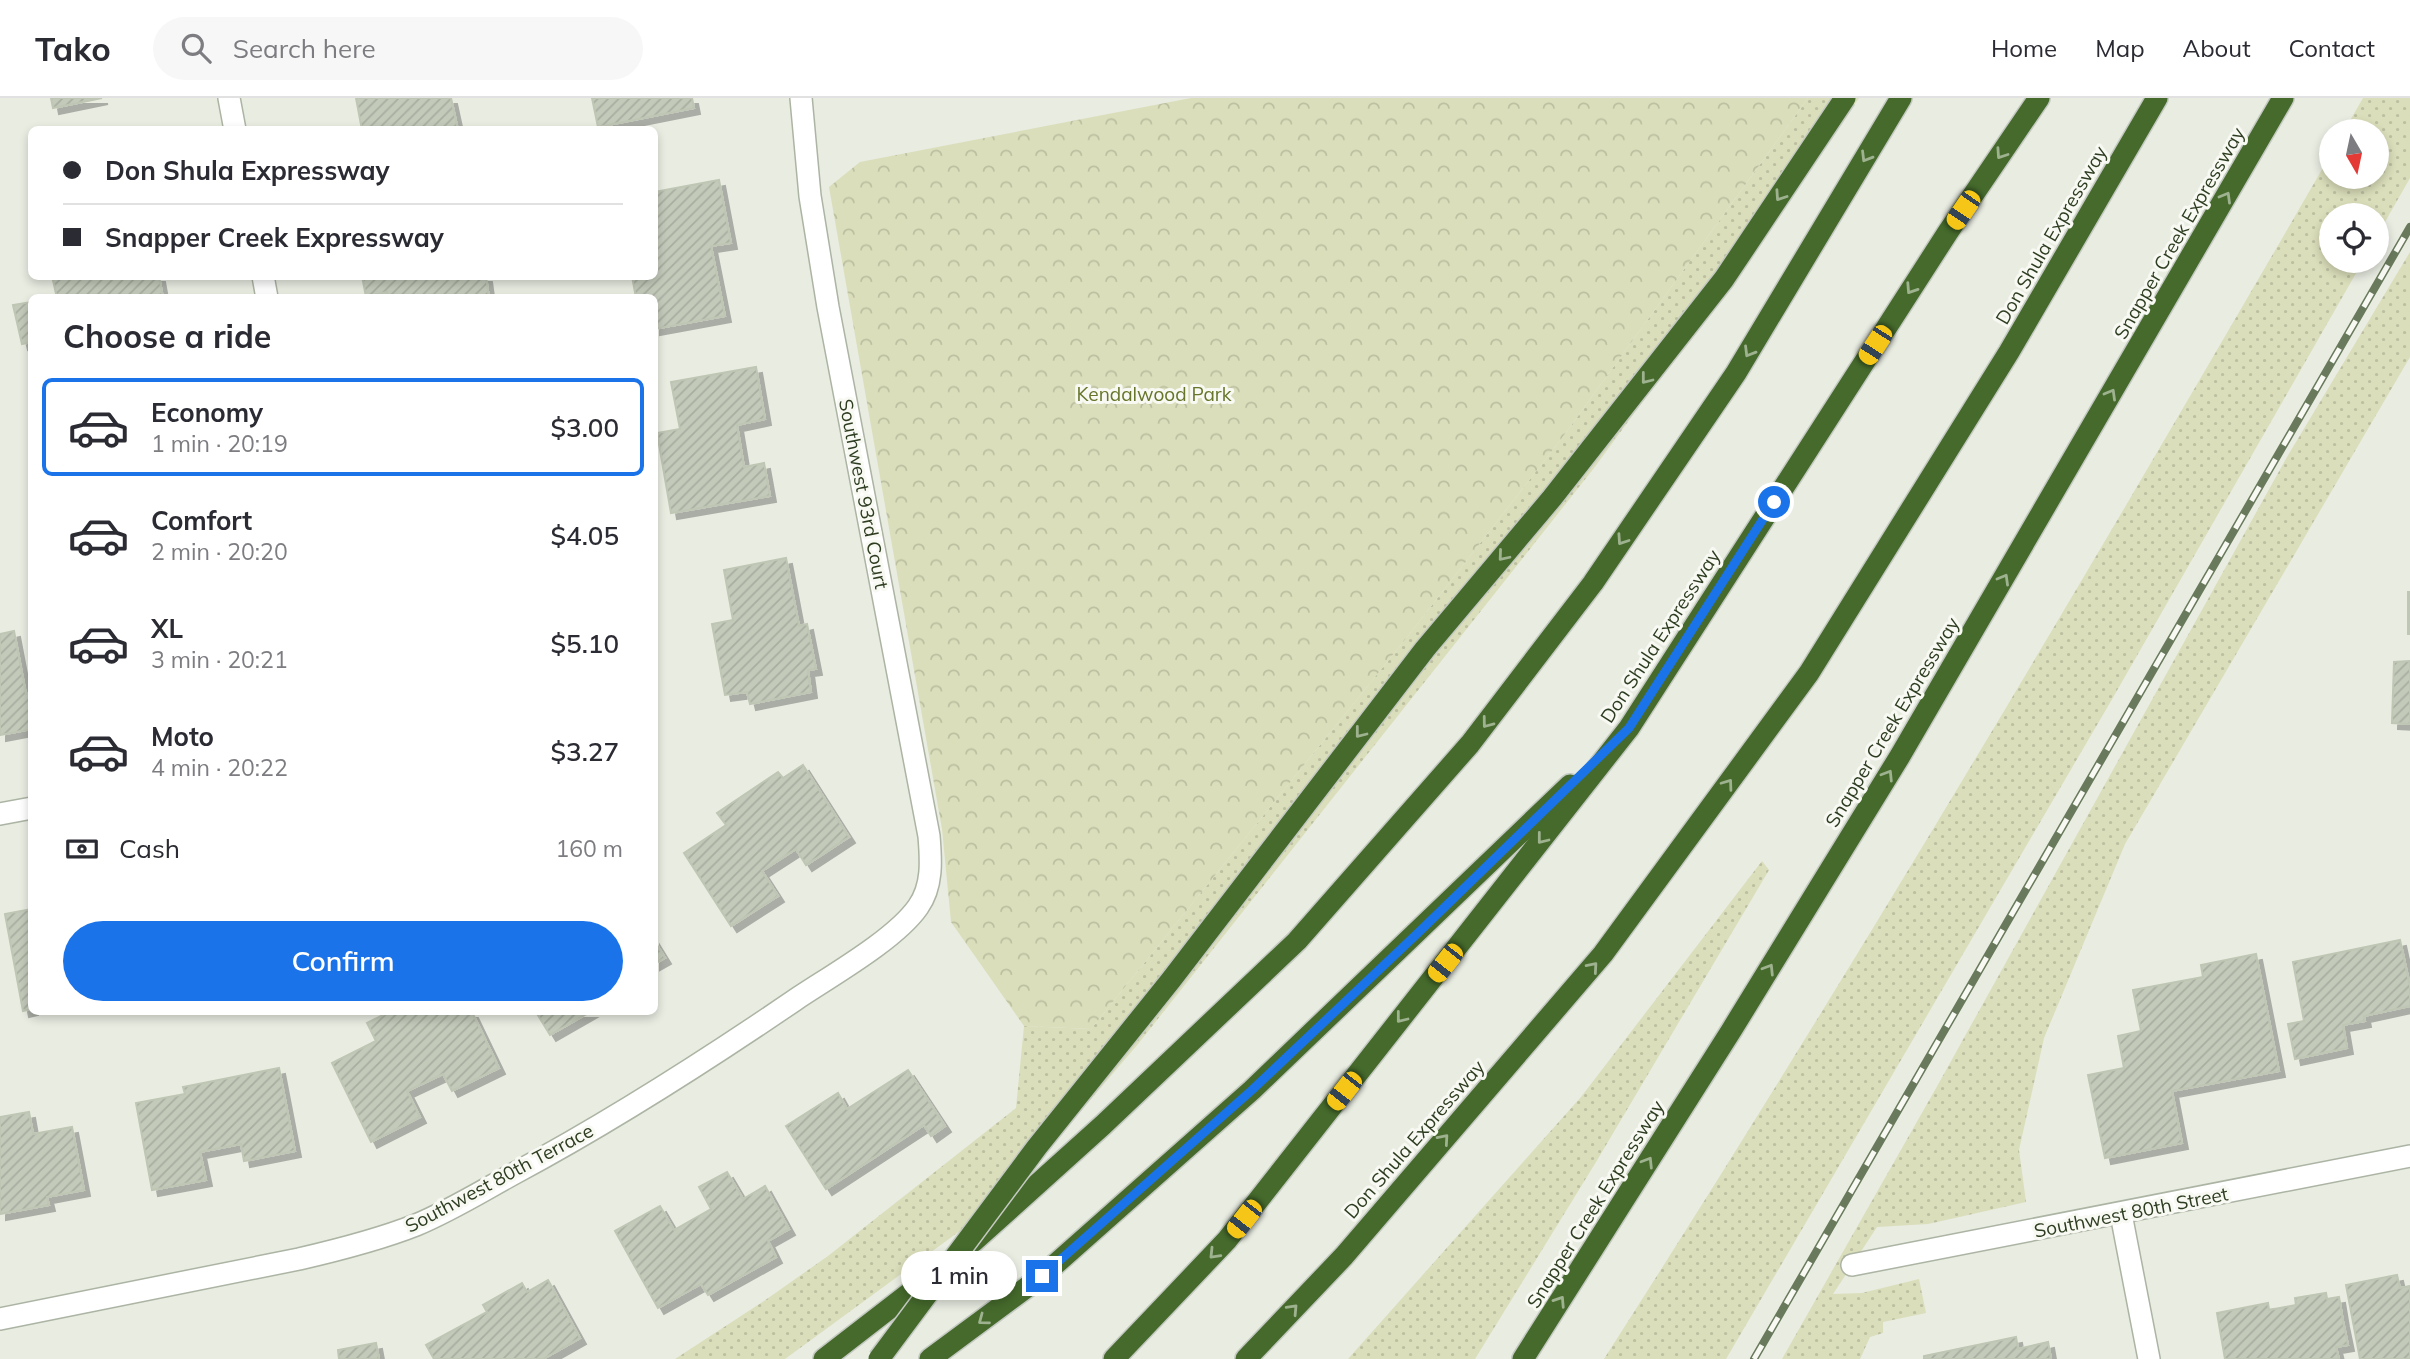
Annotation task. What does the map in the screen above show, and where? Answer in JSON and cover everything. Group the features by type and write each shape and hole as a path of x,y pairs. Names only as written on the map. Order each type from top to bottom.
{"highway":[{"path":"879,1359 1037,1147 1171,980 1425,649 1552,498 1724,279 1845,98"},
{"path":"824,1359 949,1263 1103,1125 1297,942 1470,744 1593,583 1736,373 1901,98"},
{"name":"Don Shula Expressway","path":"1114,1359 1227,1240 1629,728 1948,232 2039,98"},
{"name":"Don Shula Expressway","path":"1247,1359 1344,1256 1603,954 1809,673 2009,352 2157,98"},
{"name":"Snapper Creek Expressway","path":"1523,1359 1731,1031 1900,756 2283,98"},
{"path":"930,1359 1042,1276 1252,1090 1629,728"}],"street":[{"path":"229,98 234,126"},
{"name":"Southwest 93rd Court","path":"801,98 810,196 828,307 928,827 930,854 927,889"},
{"path":"0,814 28,809"},
{"name":"Southwest 80th Terrace","path":"0,1319 299,1259 346,1248 417,1224 502,1181 624,1112 738,1039 903,925 919,906 927,889"},
{"name":"Southwest 80th Street","path":"1852,1265 2410,1156"},
{"path":"2121,1214 2149,1359"}],"green space":[{"name":"Kendalwood Park","path":"1191,98 1808,98 1562,438 1404,641 1091,1029 1024,1026 951,922 942,829 829,187 860,162"},
{"path":"1808,98 1859,98 1771,227 1594,468 1138,1044 1034,1166 983,1214 785,1359 675,1359 828,1256 1016,1108 1024,1026 1091,1029 1404,641 1562,438"},
{"path":"2363,98 2410,98 2410,178 2389,215 2389,203 2319,203 2319,273 2356,273 2111,701 1726,1359 1604,1359 1791,1061 1974,761 2319,175 2319,189 2389,189 2389,119 2351,119"},
{"path":"2410,252 2410,357 2125,844 2044,1038 2019,1150 2026,1202 1928,1224 1877,1227 1833,1294 1862,1293 1919,1279 1926,1313 1883,1322 1883,1333 1870,1337 1860,1359 1782,1359 2287,457"},
{"path":"1762,861 1769,870 1596,1162 1475,1359 1348,1359 1581,1097"}],"building":[{"path":"51,98 102,98 53,108"},
{"path":"356,98 451,98 457,126 361,126"},
{"path":"592,98 692,98 694,108 598,126"},
{"path":"719,180 731,243 711,246 725,316 658,328 658,294 635,294 633,280 658,280 658,191"},
{"path":"53,280 160,280 162,294 56,294"},
{"path":"363,280 487,280 488,294 387,292 365,294"},
{"path":"28,303 28,343 22,344 13,305"},
{"path":"756,367 765,419 737,425 744,467 764,463 770,496 671,513 658,433 680,429 671,382"},
{"path":"786,558 799,626 807,624 816,669 808,670 811,692 750,704 747,692 725,695 712,624 733,620 724,570"},
{"path":"2410,592 2410,634 2408,634"},
{"path":"14,631 28,694 28,730 0,735 0,634"},
{"path":"2410,661 2410,724 2392,723 2394,662"},
{"path":"803,765 849,837 806,865 796,849 762,871 778,896 731,926 684,853 726,825 717,813 778,772 783,778"},
{"path":"28,910 28,1010 23,1011 5,914"},
{"path":"2400,940 2410,986 2410,1006 2364,1016 2365,1021 2343,1025 2347,1048 2295,1059 2288,1024 2304,1021 2293,962"},
{"path":"658,947 665,958 658,962"},
{"path":"2256,954 2279,1071 2172,1091 2182,1143 2105,1158 2088,1075 2124,1068 2118,1036 2141,1031 2133,990 2203,977 2201,965"},
{"path":"383,1015 473,1015 499,1068 452,1091 443,1074 407,1091 420,1117 371,1142 332,1063 376,1041 367,1023"},
{"path":"538,1015 585,1015 550,1035"},
{"path":"279,1068 295,1151 244,1161 241,1144 200,1152 206,1180 152,1190 136,1103 185,1094 183,1087"},
{"path":"908,1070 945,1126 931,1136 924,1125 826,1189 786,1126 838,1093 847,1109"},
{"path":"29,1112 33,1134 72,1127 84,1190 47,1197 49,1205 0,1214 0,1117"},
{"path":"727,1172 743,1199 765,1186 789,1229 768,1241 776,1257 708,1295 701,1284 658,1308 615,1231 660,1206 674,1230 711,1209 699,1187"},
{"path":"2397,1275 2400,1288 2410,1286 2410,1359 2360,1359 2346,1285"},
{"path":"548,1280 580,1338 543,1359 434,1359 426,1345 487,1312 483,1305 522,1283 527,1292"},
{"path":"2326,1293 2327,1299 2339,1297 2348,1345 2336,1347 2339,1359 2225,1359 2217,1313 2268,1303 2269,1310 2296,1305 2295,1298"},
{"path":"2016,1337 2018,1349 2048,1342 2051,1359 1924,1359 1924,1356"},
{"path":"376,1343 379,1359 339,1359 338,1350"}],"railway":[{"path":"1754,1359 2410,227"}],"route":[{"path":"1042,1276 1252,1090 1629,728 1774,502"}]}
